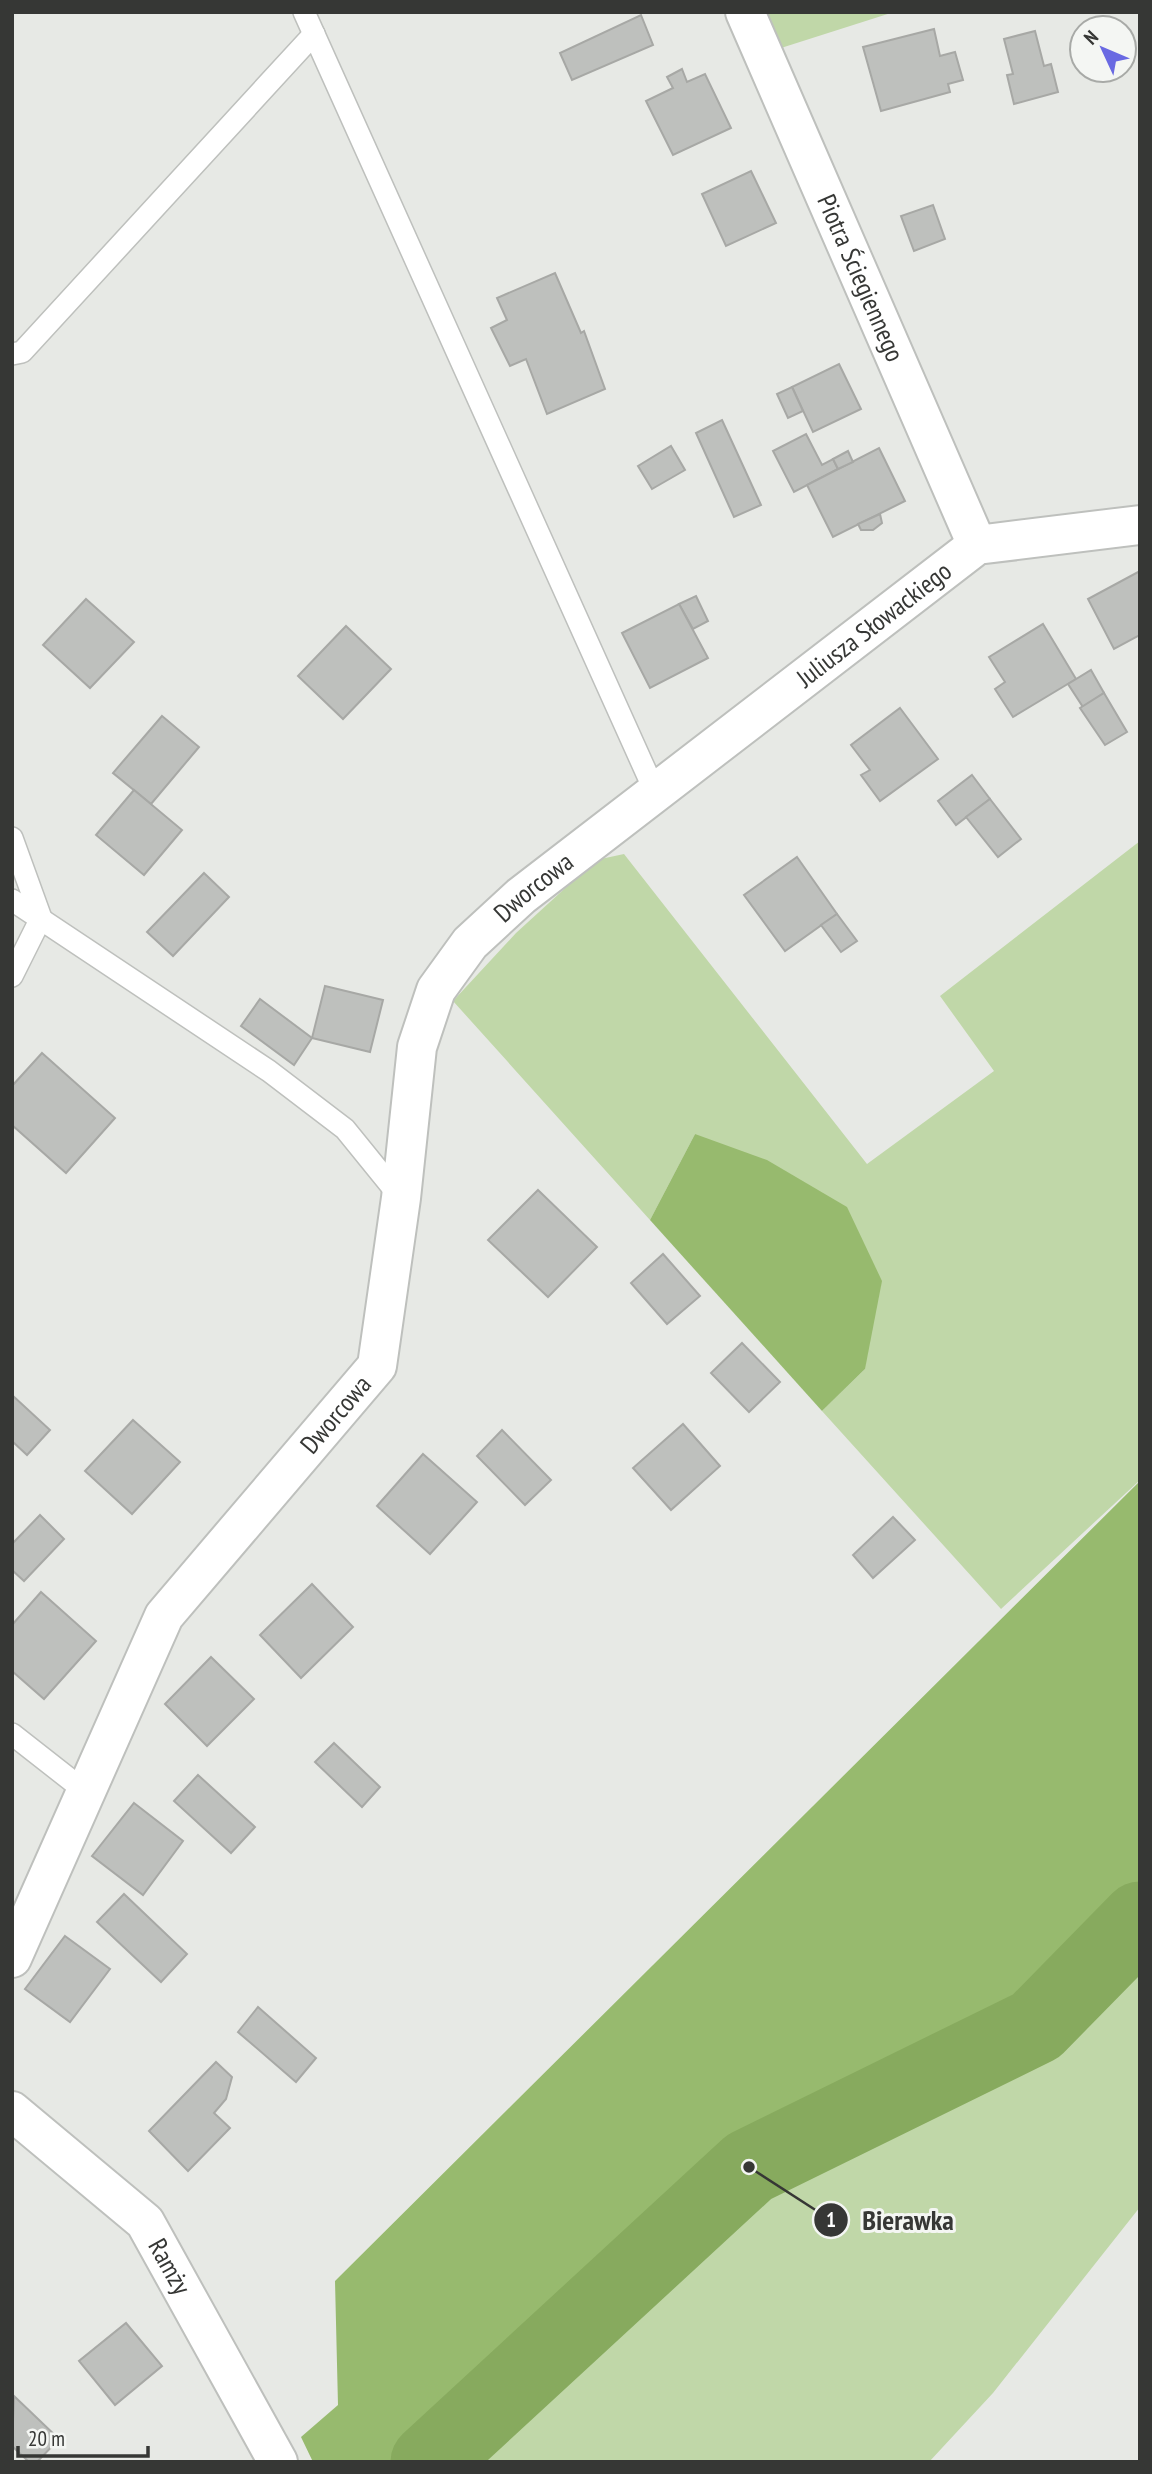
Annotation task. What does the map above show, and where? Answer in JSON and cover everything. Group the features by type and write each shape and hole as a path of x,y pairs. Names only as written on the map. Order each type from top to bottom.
{"street":[{"name":"Piotra Ściegiennego","path":"745,12 976,545"},
{"name":"Juliusza Słowackiego","path":"648,799 976,545 1140,525"},
{"name":"Dworcowa","path":"12,1958 164,1616 377,1366 401,1198 417,1047 436,990 470,943 510,905 648,799"},
{"name":"Ramży","path":"12,2111 145,2222 278,2462"}],"lane":[{"path":"304,12 648,799"},
{"path":"12,354 22,352 314,34"},
{"path":"12,838 41,918 12,976"},
{"path":"12,900 269,1071 345,1129 401,1198"},
{"path":"12,1734 86,1792"}],"green space":[{"path":"766,12 894,12 781,48"},
{"path":"1140,841 1140,1480 1001,1609 822,1411 865,1369 695,1134 650,1220 453,1001 516,933 596,860 624,854 867,1164 994,1071 940,996"},
{"path":"695,1134 767,1160 847,1207 882,1281 865,1369 822,1411 650,1220"},
{"path":"1140,1481 1140,1893 1029,2007 745,2150 425,2462 313,2462 301,2437 338,2405 335,2281"},
{"path":"1140,1932 1140,2207 993,2393 929,2462 440,2462 752,2176 966,2073 1057,2019"}],"building":[{"path":"641,15 653,45 572,80 560,53"},
{"path":"934,29 940,56 955,52 963,80 948,84 950,92 881,111 863,47"},
{"path":"1035,31 1044,66 1051,64 1058,92 1014,104 1007,75 1013,74 1004,39"},
{"path":"682,69 687,82 705,74 731,128 673,155 646,101 673,88 667,77"},
{"path":"751,171 776,223 726,246 702,194"},
{"path":"933,205 945,239 914,251 901,216"},
{"path":"555,273 581,333 584,331 605,389 547,414 526,359 510,366 491,328 507,320 497,298"},
{"path":"839,364 861,409 813,432 792,387"},
{"path":"792,387 803,411 788,418 777,394"},
{"path":"722,420 761,505 734,517 696,433"},
{"path":"806,434 822,465 833,459 838,469 794,492 773,451"},
{"path":"671,446 685,470 652,489 638,466"},
{"path":"879,448 905,501 833,537 807,485"},
{"path":"848,451 853,462 838,469 833,459"},
{"path":"880,514 882,523 873,530 861,530 858,524"},
{"path":"1140,571 1140,635 1114,649 1088,599"},
{"path":"696,596 708,621 693,629 679,604"},
{"path":"86,599 134,642 90,688 43,645"},
{"path":"679,604 708,658 650,688 622,633"},
{"path":"1043,624 1076,679 1013,717 995,689 1005,682 989,657"},
{"path":"346,626 391,669 343,719 298,676"},
{"path":"1091,670 1104,693 1083,707 1068,684"},
{"path":"1104,693 1127,732 1105,745 1080,708"},
{"path":"900,708 938,759 880,801 861,775 870,770 851,745"},
{"path":"162,716 199,747 151,804 113,773"},
{"path":"972,775 990,799 956,825 938,801"},
{"path":"134,790 182,830 144,875 96,835"},
{"path":"990,799 1021,839 998,857 966,817"},
{"path":"797,857 837,914 785,951 744,895"},
{"path":"204,873 229,897 173,956 147,932"},
{"path":"837,914 857,941 841,952 821,925"},
{"path":"325,986 383,1000 370,1052 312,1038"},
{"path":"260,999 312,1038 294,1065 241,1026"},
{"path":"42,1053 115,1118 66,1173 12,1125 12,1086"},
{"path":"538,1190 597,1247 548,1297 488,1240"},
{"path":"663,1254 700,1296 667,1324 631,1283"},
{"path":"742,1343 780,1382 749,1412 711,1373"},
{"path":"12,1395 50,1430 27,1455 12,1441"},
{"path":"133,1420 180,1462 132,1514 85,1471"},
{"path":"683,1424 720,1466 671,1510 633,1468"},
{"path":"502,1430 551,1480 525,1505 477,1456"},
{"path":"423,1454 477,1502 430,1554 377,1506"},
{"path":"40,1515 64,1539 24,1581 12,1570 12,1544"},
{"path":"893,1517 915,1540 873,1578 853,1555"},
{"path":"312,1584 353,1627 301,1678 260,1635"},
{"path":"41,1592 96,1641 44,1699 12,1671 12,1625"},
{"path":"211,1657 254,1699 207,1746 165,1704"},
{"path":"334,1743 380,1787 362,1807 315,1762"},
{"path":"198,1775 255,1827 231,1853 174,1801"},
{"path":"134,1803 183,1841 143,1895 92,1856"},
{"path":"124,1894 187,1954 161,1982 97,1922"},
{"path":"65,1936 110,1969 70,2022 25,1989"},
{"path":"258,2007 316,2058 296,2082 238,2032"},
{"path":"216,2062 232,2077 226,2099 214,2113 230,2128 188,2171 149,2131"},
{"path":"126,2323 162,2366 115,2405 79,2361"},
{"path":"14,2396 59,2439 37,2462 29,2462 12,2446"}],"waterway":[{"path":"429,2462 749,2167 1036,2026 1140,1920"}],"place":[{"name":"Bierawka","path":"749,2167"}]}
